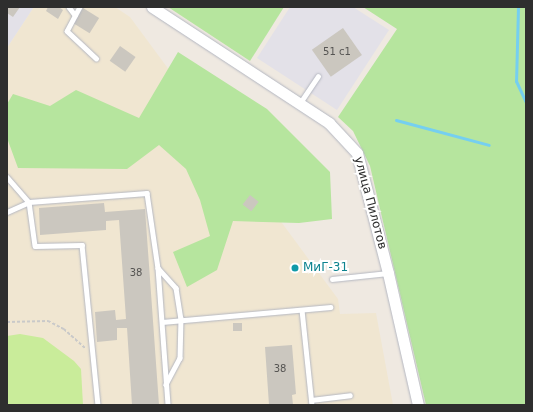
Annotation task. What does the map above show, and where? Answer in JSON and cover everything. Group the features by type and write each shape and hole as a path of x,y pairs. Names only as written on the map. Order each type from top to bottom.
{"street":[{"name":"улица Пилотов","path":"152,7 329,123 356,153 388,273 418,405"}],"lane":[{"path":"68,7 75,15"},
{"path":"80,7 67,28 68,36 96,58"},
{"path":"300,104 318,76"},
{"path":"7,177 29,202 36,246 82,245 98,405"},
{"path":"7,212 29,202 145,191 148,194 158,268 168,405"},
{"path":"158,268 176,288 181,318 180,358 166,384"},
{"path":"332,279 388,273"},
{"path":"162,322 181,318 330,307"},
{"path":"302,310 312,402 350,395"}],"path":[{"path":"7,322 48,321 64,329 93,356"}],"shaded area":[{"path":"7,7 34,7 7,48"},
{"path":"34,7 115,7 130,17 338,299 340,314 376,313 393,405 7,405 7,48"},
{"path":"290,7 353,7 389,30 337,110 257,58"}],"green space":[{"path":"168,7 284,7 250,61"},
{"path":"363,7 526,7 526,405 426,405 370,166 353,131 338,117 397,29"},
{"path":"178,52 267,109 330,172 332,219 299,223 233,221 217,270 187,287 173,252 210,236 200,200 186,169 159,145 127,169 18,168 7,138 7,104 13,94 50,106 76,90 139,118"},
{"path":"20,334 43,338 74,361 81,369 83,405 7,405 7,336"}],"building":[{"path":"7,7 20,7 13,17 7,13"},
{"path":"48,7 59,7 63,10 58,19 46,11"},
{"path":"83,8 99,18 90,33 73,23"},
{"path":"343,28 362,55 331,77 312,50"},
{"path":"120,46 136,57 125,72 110,61"},
{"path":"250,195 259,202 251,211 243,204"},
{"path":"104,203 105,212 145,209 159,405 132,405 127,328 117,328 117,340 97,342 95,312 115,310 116,320 126,319 119,220 106,221 106,230 40,235 39,208"},
{"path":"233,323 242,323 242,331 233,331"},
{"path":"292,345 296,394 292,395 293,405 269,405 265,347"}],"waterway":[{"path":"518,7 516,81 526,102"},
{"path":"396,120 489,145"}],"place":[{"name":"МиГ-31","path":"295,268"}]}
